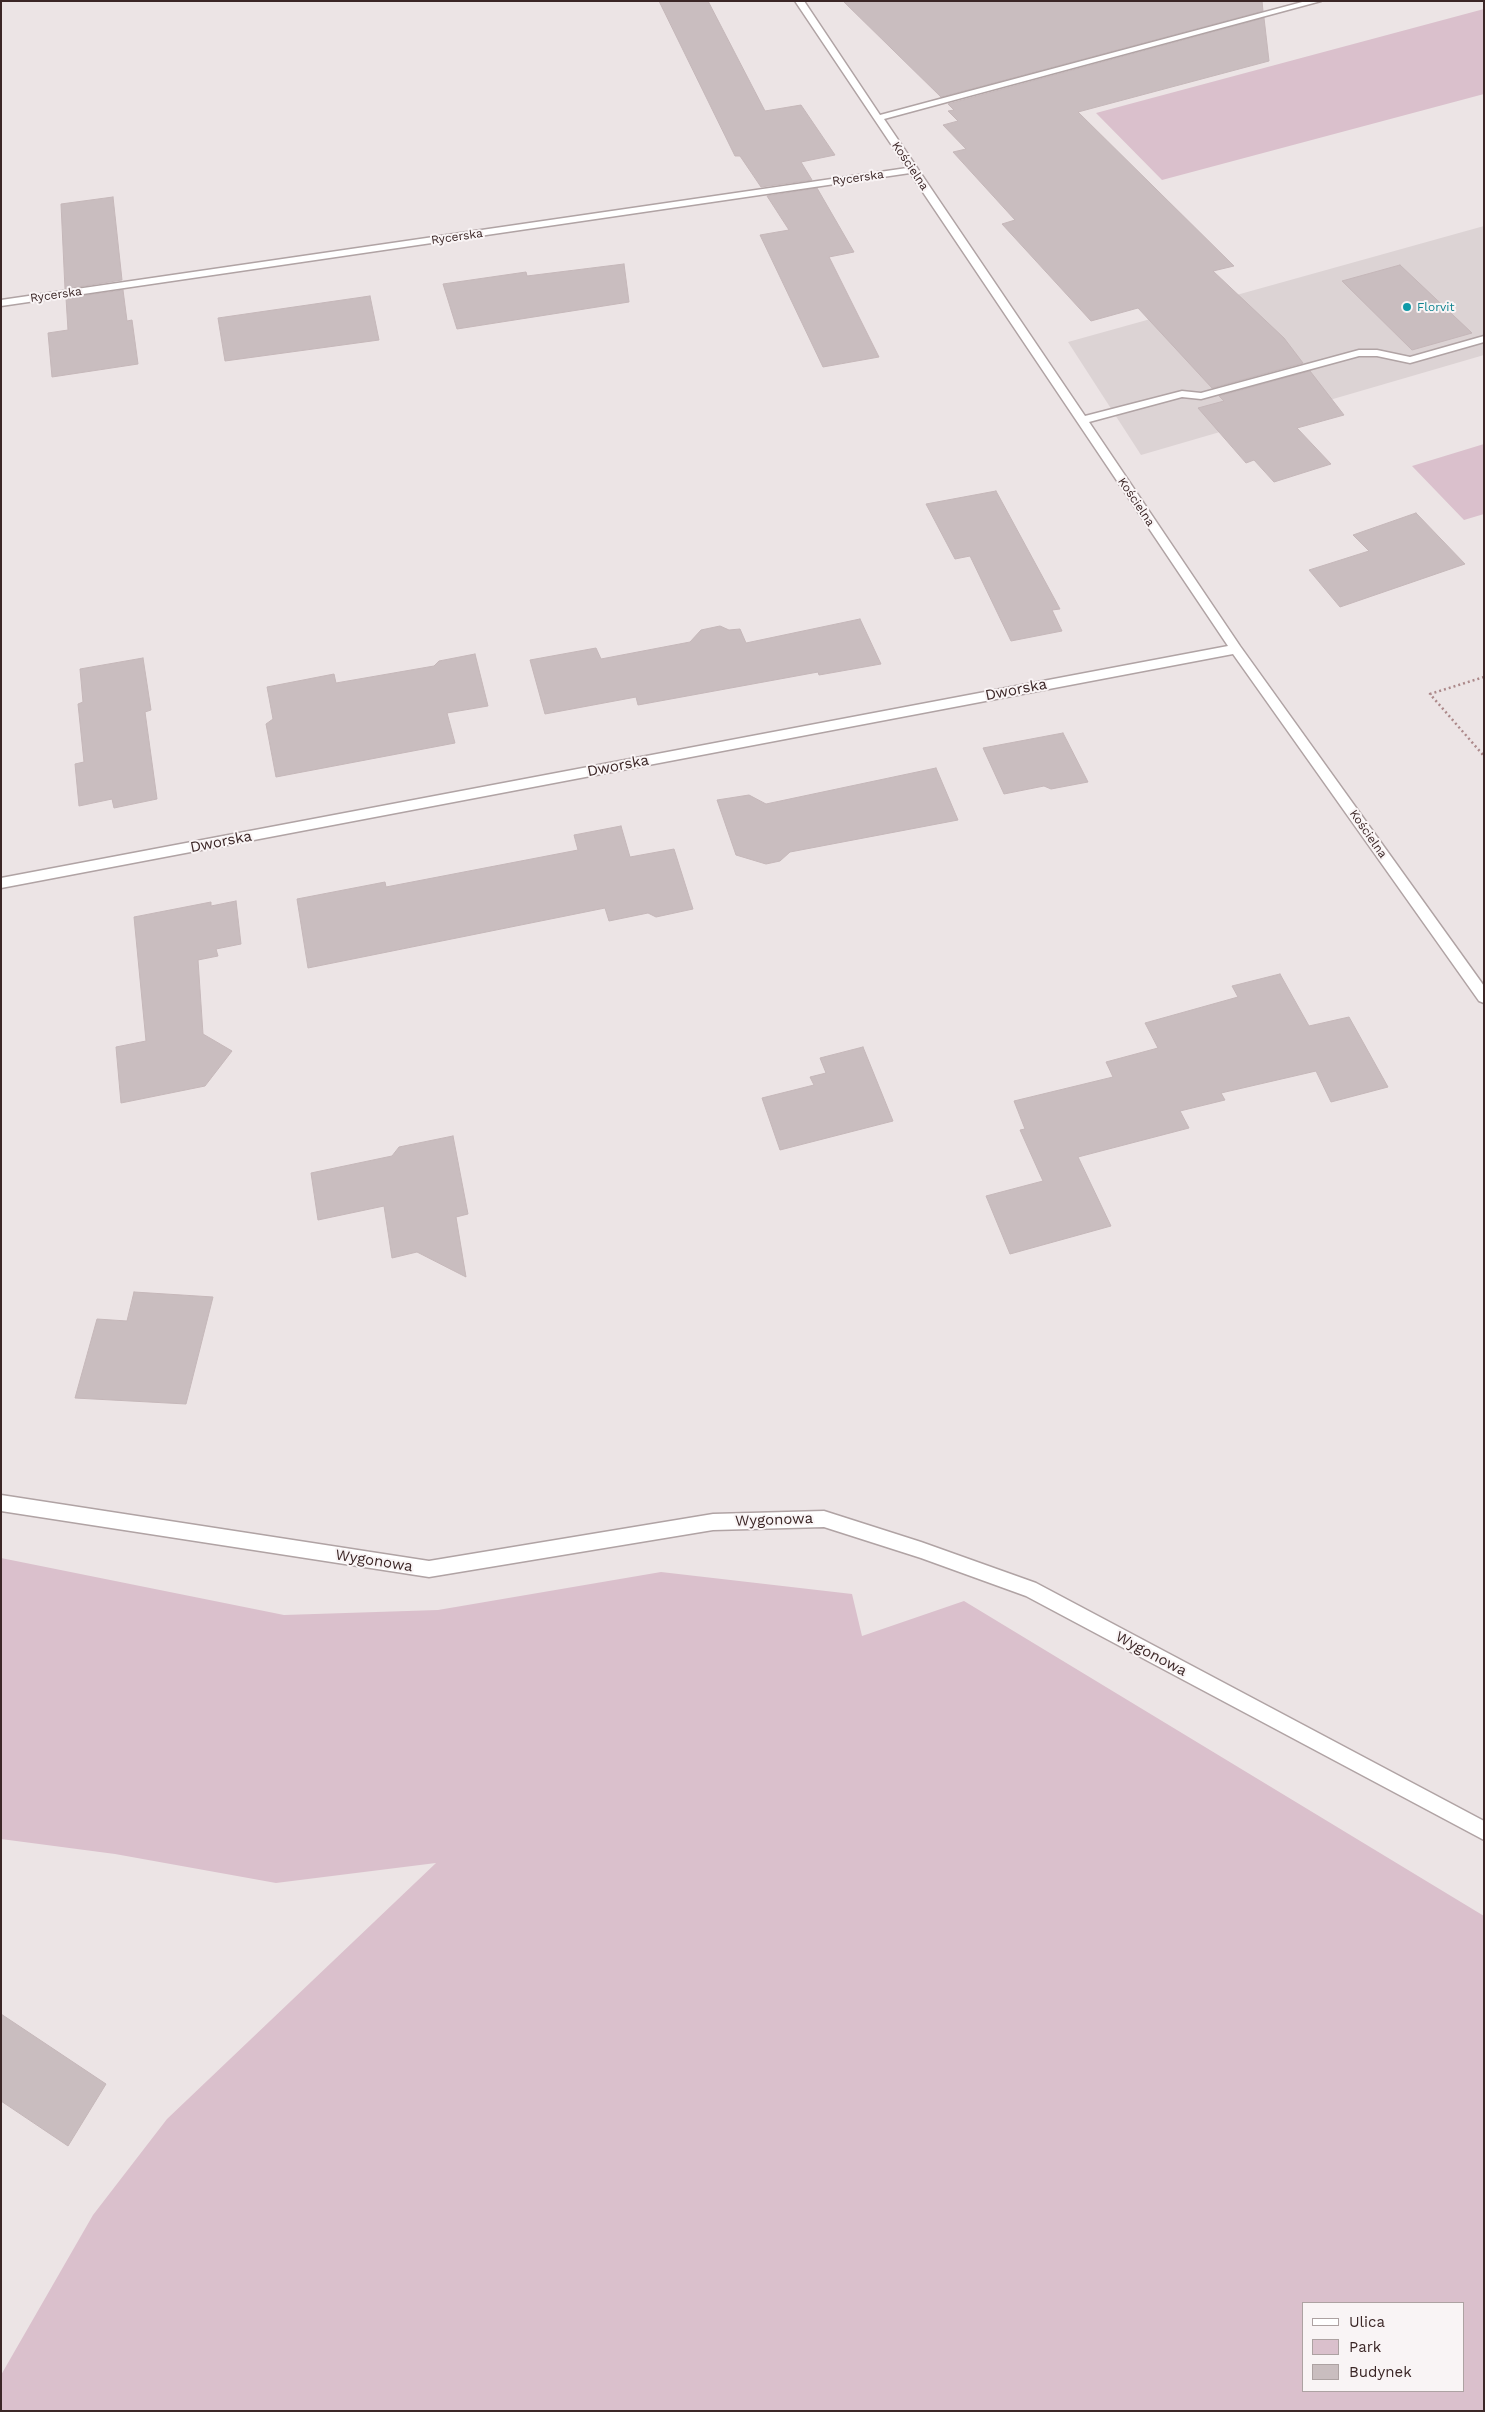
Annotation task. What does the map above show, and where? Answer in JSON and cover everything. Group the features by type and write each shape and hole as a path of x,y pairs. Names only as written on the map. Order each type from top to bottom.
{"street":[{"name":"Kościelna","path":"799,1 1236,649 1484,997"},
{"path":"878,118 1317,1"},
{"name":"Rycerska","path":"1,303 912,170"},
{"path":"1082,421 1182,394 1201,396 1359,353 1377,353 1410,360 1484,339"},
{"name":"Dworska","path":"1,884 1236,649"},
{"name":"Wygonowa","path":"1,1503 429,1569 713,1522 824,1519 921,1550 1030,1589 1484,1831"}],"path":[{"path":"1484,677 1430,694 1484,756"}],"shaded area":[{"path":"1484,226 1484,355 1141,455 1068,342"}],"green space":[{"path":"1484,9 1484,94 1162,180 1096,113"},
{"path":"1484,444 1484,514 1464,520 1412,466"},
{"path":"1,1558 284,1615 438,1610 661,1572 852,1594 862,1636 964,1601 1484,1916 1484,2411 1,2411 1,2375 93,2215 167,2119 436,1863 276,1883 115,1854 1,1839"}],"building":[{"path":"659,1 708,1 765,111 801,105 835,155 801,162 812,180 761,187 740,156 735,156"},
{"path":"843,1 1262,1 1263,11 941,97"},
{"path":"1264,18 1269,61 1078,112 1234,266 1213,271 1284,338 1303,363 1212,388 1138,308 1091,321 1002,224 1015,220 953,152 966,149 943,125 958,121 948,111 954,110 948,104"},
{"path":"817,188 854,252 829,257 879,357 823,367 760,235 789,230 767,196"},
{"path":"113,197 122,280 65,289 61,204"},
{"path":"624,264 629,302 457,329 443,284 526,272 527,276"},
{"name":"Florvit","path":"1400,265 1472,333 1412,350 1342,281"},
{"path":"123,290 127,321 132,320 138,364 52,377 48,333 68,330 66,298"},
{"path":"370,296 379,340 225,361 218,318"},
{"path":"1310,371 1344,415 1297,428 1331,464 1274,482 1254,460 1246,463 1198,408 1224,401 1219,396"},
{"path":"996,491 1060,609 1052,610 1062,631 1011,641 970,556 955,559 926,504"},
{"path":"1416,513 1465,564 1340,607 1309,570 1369,551 1353,535"},
{"path":"860,619 881,664 819,675 818,672 638,705 636,697 545,714 530,660 596,648 601,659 690,642 701,630 720,626 729,630 740,629 746,643"},
{"path":"475,654 488,706 447,713 455,743 276,777 266,724 273,719 267,687 334,674 336,683 434,666 439,661"},
{"path":"143,658 151,710 145,712 157,799 114,808 112,799 79,806 75,764 84,762 78,704 83,702 80,669"},
{"path":"1063,733 1088,782 1051,789 1044,786 1004,794 983,748"},
{"path":"936,768 958,820 790,852 780,861 766,864 736,855 717,800 749,795 766,804"},
{"path":"621,826 630,857 674,849 693,909 656,917 648,913 609,921 605,908 308,968 297,899 385,882 386,887 578,850 574,835"},
{"path":"236,901 241,944 216,949 218,956 198,960 203,1034 232,1051 205,1086 121,1103 116,1047 146,1041 134,917 211,902 211,906"},
{"path":"1280,974 1309,1026 1349,1017 1388,1087 1331,1102 1316,1071 1221,1093 1225,1100 1180,1111 1189,1128 1078,1157 1111,1226 1010,1254 986,1196 1043,1181 1020,1130 1025,1129 1014,1101 1113,1077 1106,1062 1158,1048 1145,1023 1238,997 1232,986"},
{"path":"863,1047 893,1121 780,1150 762,1098 814,1085 810,1077 826,1073 820,1058"},
{"path":"453,1136 468,1214 456,1217 466,1277 417,1252 392,1258 384,1206 318,1220 311,1173 392,1156 399,1147"},
{"path":"134,1292 213,1297 186,1404 75,1398 97,1319 127,1321"},
{"path":"1,2014 106,2084 68,2146 1,2101"}],"place":[{"name":"Florvit","path":"1407,307"}]}
